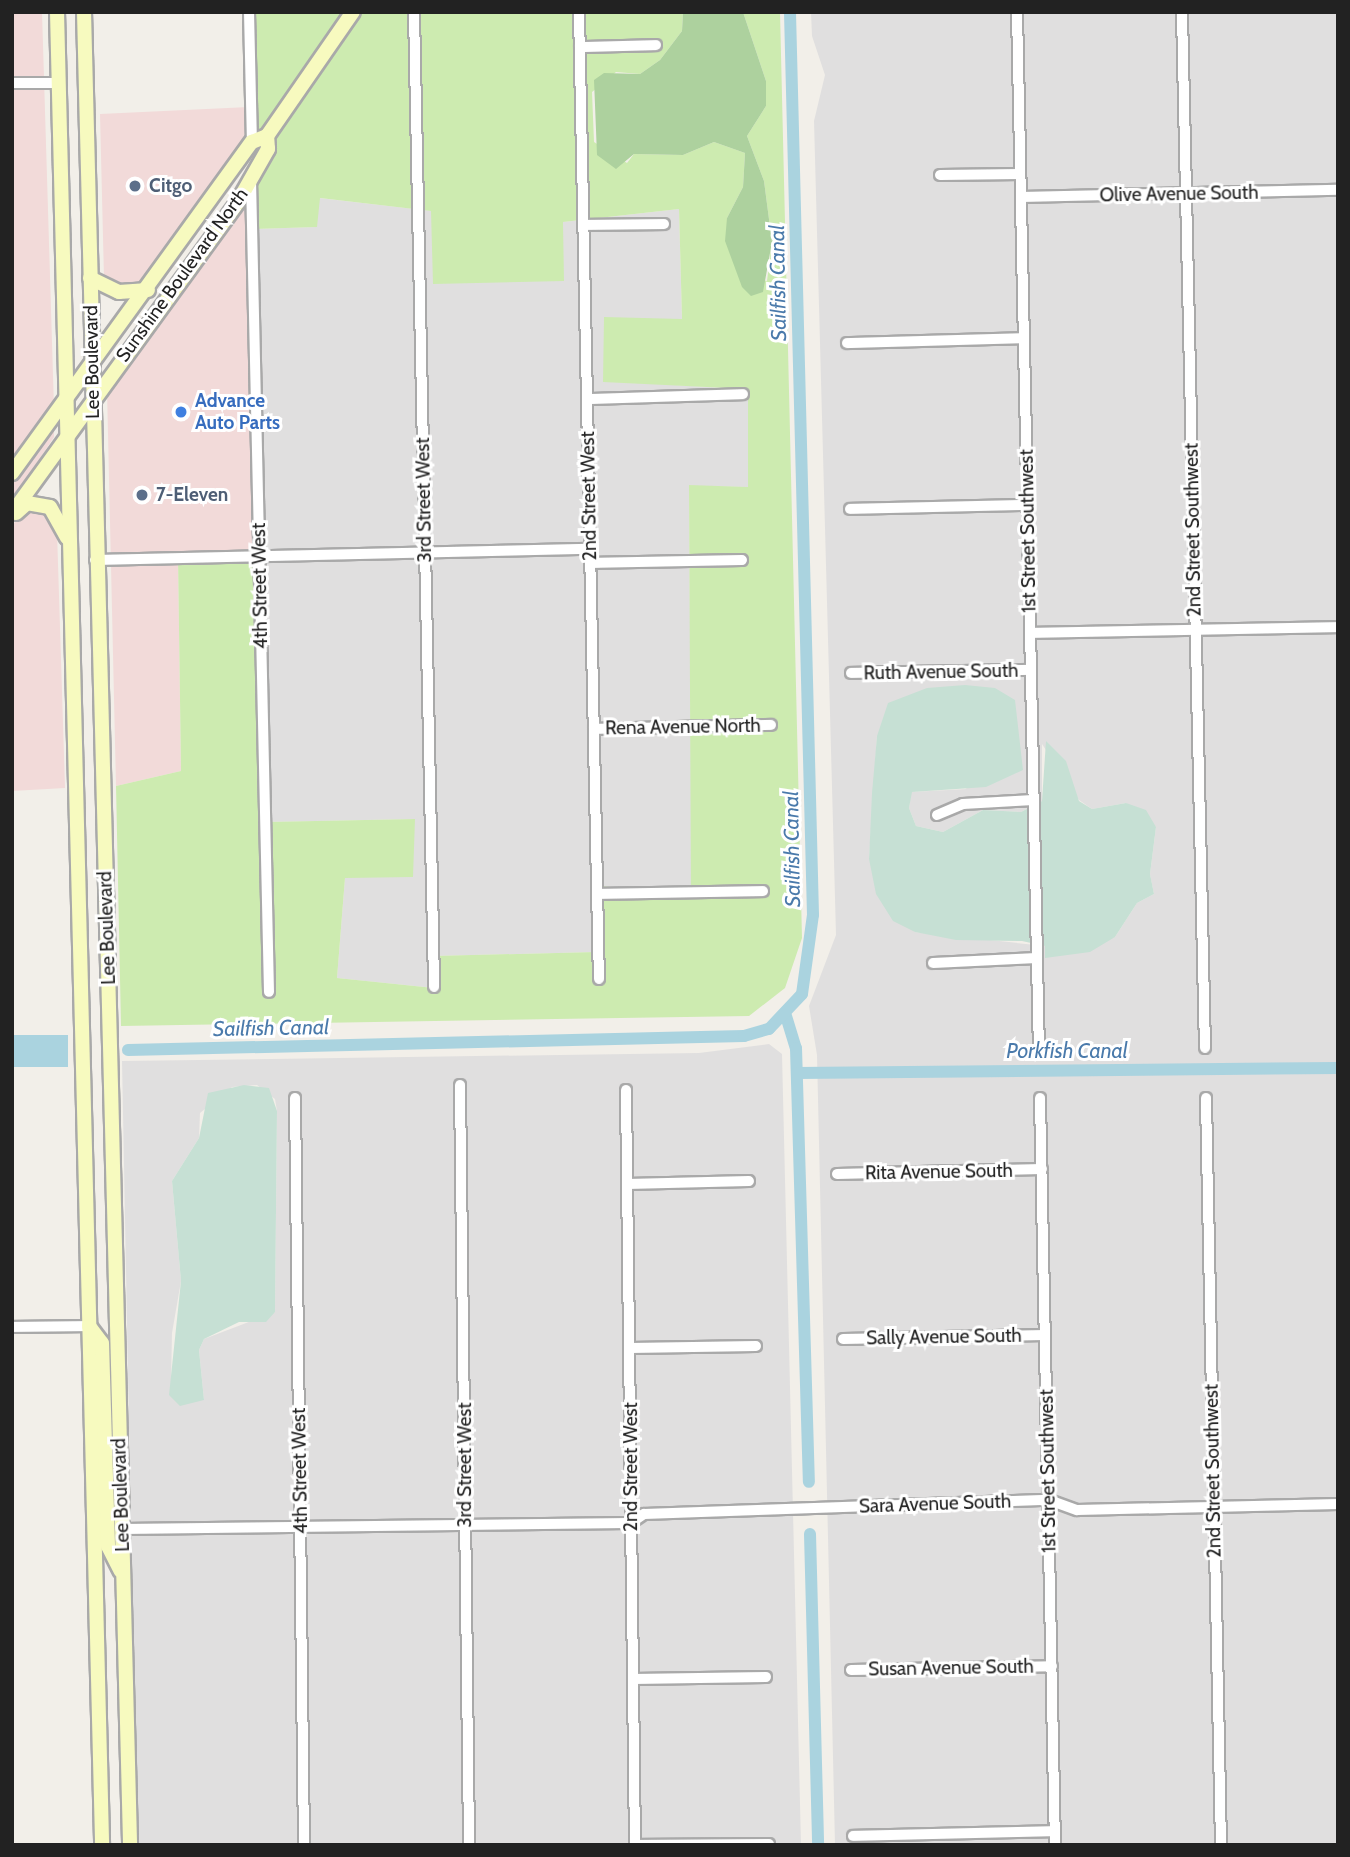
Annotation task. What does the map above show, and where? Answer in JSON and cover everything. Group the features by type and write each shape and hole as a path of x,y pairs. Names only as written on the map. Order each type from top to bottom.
{"main road":[{"name":"Lee Boulevard","path":"57,12 71,427 71,547 102,1845"},
{"name":"Lee Boulevard","path":"84,12 90,278 96,364 95,560 130,1845"},
{"name":"Sunshine Boulevard North","path":"12,515 71,427 251,180 268,149 267,136 353,12"},
{"path":"252,142 267,136"},
{"name":"Sunshine Boulevard North","path":"12,473 96,364 252,142"},
{"path":"90,278 119,292 148,290"},
{"path":"12,515 27,503 50,507 71,547"},
{"path":"89,1326 102,1343 108,1546 123,1575"}],"street":[{"path":"249,12 252,142"},
{"name":"3rd Street West","path":"414,12 434,987"},
{"name":"2nd Street West","path":"579,12 599,979"},
{"name":"1st Street Southwest","path":"1017,12 1039,1050"},
{"name":"2nd Street Southwest","path":"1182,12 1205,1048"},
{"path":"580,47 656,45"},
{"path":"12,83 59,83"},
{"path":"940,175 1020,174"},
{"name":"4th Street West","path":"251,180 269,992"},
{"name":"Olive Avenue South","path":"1021,197 1338,190"},
{"path":"584,225 664,224"},
{"path":"848,343 1024,338"},
{"path":"588,399 743,394"},
{"path":"850,509 1027,505"},
{"path":"95,560 590,550"},
{"path":"590,563 742,560"},
{"path":"1031,633 1338,627"},
{"name":"Ruth Avenue South","path":"851,673 1031,670"},
{"name":"Rena Avenue North","path":"594,729 771,725"},
{"path":"937,815 963,804 1033,800"},
{"path":"598,894 763,891"},
{"path":"933,963 1037,958"},
{"name":"3rd Street West","path":"460,1086 469,1845"},
{"name":"2nd Street West","path":"626,1090 635,1845"},
{"name":"4th Street West","path":"295,1098 304,1845"},
{"name":"1st Street Southwest","path":"1040,1098 1055,1845"},
{"name":"2nd Street Southwest","path":"1206,1098 1221,1845"},
{"name":"Rita Avenue South","path":"837,1174 1042,1169"},
{"path":"627,1184 748,1181"},
{"path":"12,1327 89,1326"},
{"name":"Sally Avenue South","path":"844,1339 1045,1335"},
{"path":"630,1348 756,1346"},
{"name":"Sara Avenue South","path":"122,1530 631,1523 644,1514 1049,1500 1077,1510 1338,1504"},
{"name":"Susan Avenue South","path":"850,1670 1052,1665"},
{"path":"633,1679 766,1677"},
{"path":"853,1836 1055,1831"},
{"path":"635,1845 769,1844"}],"shaded area":[{"path":"12,12 42,12 54,408 12,463"},
{"path":"811,12 1338,12 1338,1845 835,1845 817,1055 809,1006 836,935 814,121 825,75 812,36","holes":["877,736 967,789 911,792 909,808 916,826 943,832 983,810 1021,812 1042,801 1042,744 1079,800 1092,809 1126,803 1156,827 1150,874 1154,894 1137,903 1115,937 1045,946 915,932 869,859"]},
{"path":"249,107 248,138 144,285 120,286 104,278 100,114"},
{"path":"250,194 258,556 178,557 181,771 116,786 107,390"},
{"path":"319,198 432,211 563,281 563,222 679,209 682,319 603,381 748,389 748,487 689,486 692,899 603,886 596,952 434,956 434,988 337,978 345,878 415,819 266,822 250,229 316,227"},
{"path":"54,428 54,437 12,501 12,484"},
{"path":"30,509 46,512 57,531 65,788 12,791 12,525"},
{"path":"769,1044 782,1054 801,1845 137,1845 122,1061 699,1053","holes":["257,1085 275,1099 275,1312 204,1339 199,1350 204,1400 171,1382 172,1333 181,1281 172,1181 199,1138 200,1113 232,1087"]}],"green space":[{"path":"245,12 345,12 264,130 253,136"},
{"path":"361,12 683,12 682,31 660,60 640,74 616,72 592,92 594,142 627,163 634,154 683,155 714,142 745,153 743,187 727,218 739,275 767,281 772,242 764,181 747,136 766,106 766,81 743,12 780,12 802,938 785,988 749,1016 121,1026 116,786 181,771 178,557 258,556 266,822 415,819 413,877 345,878 337,978 434,988 433,956 596,952 603,886 691,899 689,485 748,487 748,389 603,382 604,317 682,319 679,209 563,222 564,281 433,284 431,211 320,198 317,227 250,229 250,194 275,136"},
{"path":"683,12 743,12 766,81 766,106 747,136 764,181 772,242 763,292 751,296 742,287 725,241 727,218 743,187 745,153 714,142 683,155 634,154 616,169 597,155 594,80 604,73 640,74 660,60 682,31"},
{"path":"965,685 995,688 1015,700 1023,770 986,787 912,792 909,808 916,826 943,832 983,810 1021,812 1042,801 1046,741 1066,761 1079,801 1092,809 1126,803 1146,810 1156,827 1150,874 1154,894 1137,903 1115,937 1090,952 1045,958 1045,946 1022,941 956,940 915,932 893,921 876,894 869,859 872,793 877,736 888,703 927,688"},
{"path":"244,1085 269,1088 277,1111 275,1312 266,1322 239,1322 204,1339 199,1350 204,1400 180,1406 169,1395 181,1281 172,1181 199,1138 208,1093"}],"water":[{"path":"12,1035 68,1035 68,1067 12,1067"}],"waterway":[{"name":"Sailfish Canal","path":"128,1050 744,1036 769,1029 802,994 813,915 790,12"},
{"path":"786,1016 796,1048 809,1482"},
{"name":"Porkfish Canal","path":"797,1073 1338,1068"},
{"path":"810,1534 818,1845"}],"place":[{"name":"Citgo","path":"135,186"},
{"name":"Advance Auto Parts","path":"181,412"},
{"name":"7-Eleven","path":"142,495"}]}
